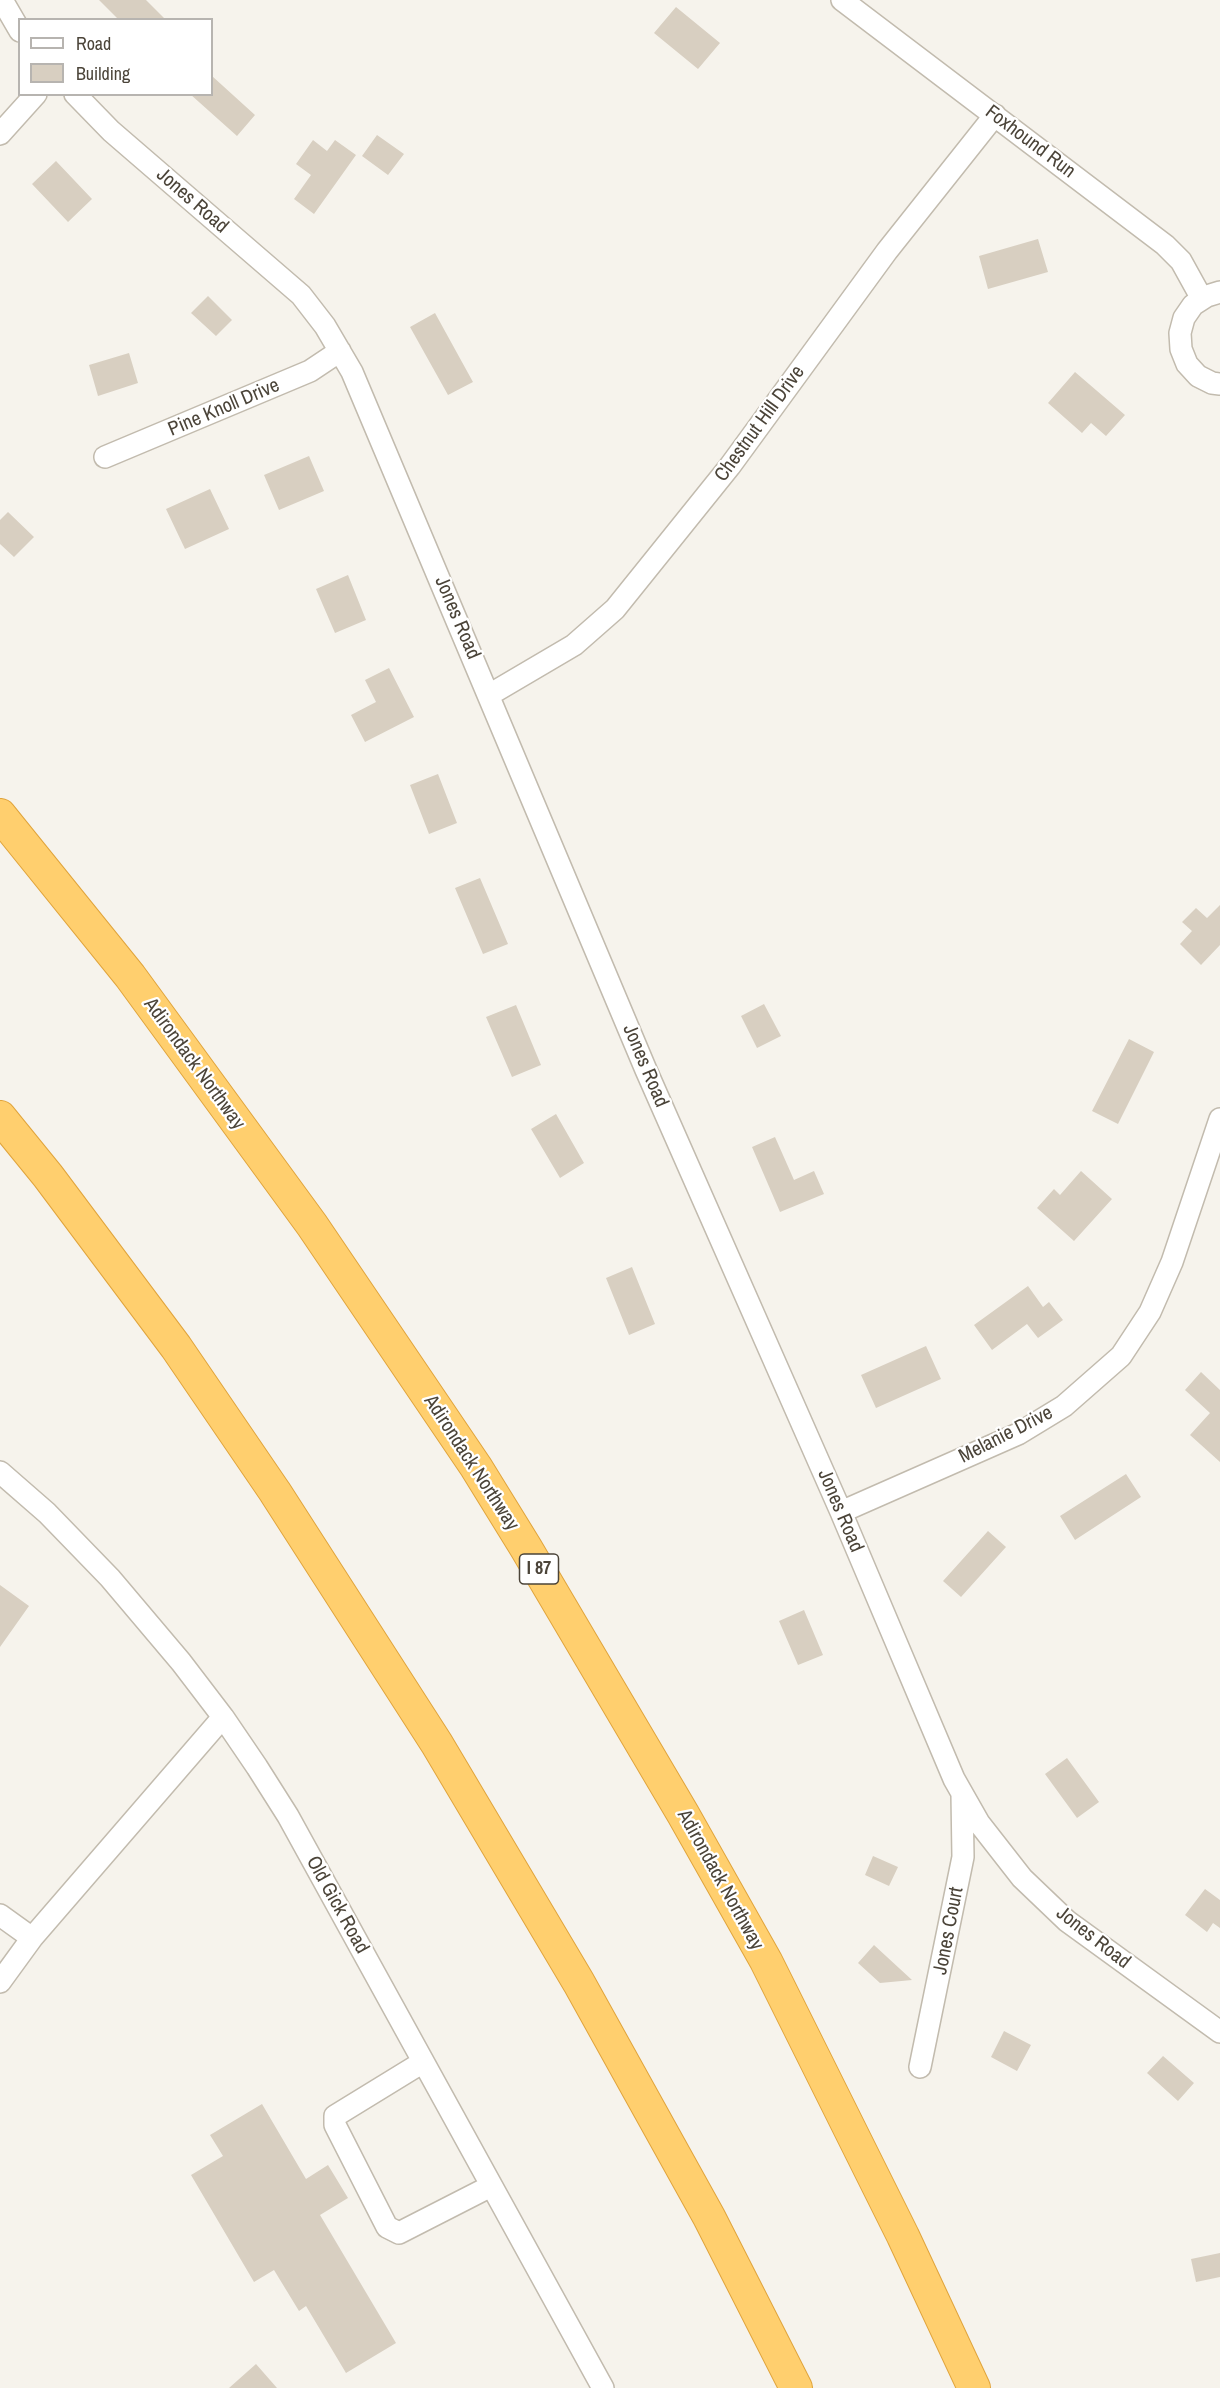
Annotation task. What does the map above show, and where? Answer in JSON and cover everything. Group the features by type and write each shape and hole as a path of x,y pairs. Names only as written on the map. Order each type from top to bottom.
{"highway":[{"name":"Adirondack Northway","path":"0,815 129,976 312,1225 476,1467 677,1803 766,1961 903,2236 974,2388"},
{"path":"0,1117 48,1176 182,1357 275,1492 437,1744 585,1994 709,2217 796,2388"}],"street":[{"path":"2,0 18,28"},
{"name":"Foxhound Run","path":"842,0 1166,246 1181,261 1211,295 1193,305 1184,318 1180,333 1181,349 1187,364 1198,376 1220,384"},
{"path":"0,134 34,96"},
{"name":"Jones Road","path":"77,96 111,131 301,295 325,326 357,383 646,1070 962,1793 980,1823 1022,1878 1067,1922 1220,2032"},
{"name":"Chestnut Hill Drive","path":"489,695 574,645 615,609 730,466 880,260 995,115"},
{"name":"Pine Knoll Drive","path":"105,457 310,371 340,351"},
{"name":"Melanie Drive","path":"841,1512 1017,1434 1064,1406 1121,1356 1150,1312 1172,1262 1220,1119"},
{"name":"Old Gick Road","path":"0,1472 47,1513 110,1578 163,1639 224,1717 288,1816 603,2388"},
{"path":"0,1982 32,1938 224,1717"},
{"name":"Jones Court","path":"920,2067 953,1915 963,1857 962,1793"},
{"path":"0,1915 32,1938"},
{"path":"423,2062 335,2116 335,2125 387,2227 399,2233 491,2186"}],"building":[{"path":"99,0 146,0 164,18 117,18"},
{"path":"676,7 720,43 698,69 654,33"},
{"path":"213,77 255,115 237,136 192,96 213,96"},
{"path":"377,135 404,154 388,175 362,156"},
{"path":"313,140 327,151 335,140 356,155 314,214 294,199 311,175 296,164"},
{"path":"56,161 92,199 68,222 32,184"},
{"path":"1038,239 1048,272 988,289 979,256"},
{"path":"208,296 232,320 216,336 191,313"},
{"path":"435,313 473,382 448,395 410,327"},
{"path":"129,353 138,383 98,396 89,365"},
{"path":"1075,372 1125,415 1106,436 1091,423 1082,433 1048,403"},
{"path":"309,456 324,491 279,510 264,475"},
{"path":"210,489 229,529 185,549 166,509"},
{"path":"8,512 34,537 14,557 0,544 0,520"},
{"path":"348,575 366,620 335,633 316,589"},
{"path":"389,668 414,717 365,742 351,715 376,702 365,680"},
{"path":"438,774 457,823 429,834 410,785"},
{"path":"480,878 508,944 483,954 455,888"},
{"path":"1220,905 1220,945 1201,965 1180,944 1192,931 1182,922 1196,908 1207,918"},
{"path":"764,1004 781,1036 757,1048 741,1016"},
{"path":"516,1005 541,1065 512,1077 486,1017"},
{"path":"1129,1039 1154,1052 1118,1124 1092,1111"},
{"path":"556,1114 584,1163 560,1178 531,1129"},
{"path":"775,1137 794,1180 814,1171 824,1194 780,1212 752,1147"},
{"path":"1081,1171 1112,1199 1074,1241 1037,1208 1054,1189 1060,1195"},
{"path":"632,1267 655,1324 629,1335 606,1278"},
{"path":"1028,1286 1043,1307 1049,1302 1063,1320 1038,1338 1027,1324 992,1350 974,1325"},
{"path":"926,1346 941,1379 876,1408 861,1375"},
{"path":"1201,1372 1220,1390 1220,1462 1190,1435 1210,1413 1185,1390"},
{"path":"1126,1474 1141,1497 1075,1540 1060,1516"},
{"path":"988,1531 1006,1547 961,1597 943,1581"},
{"path":"0,1585 29,1606 0,1647"},
{"path":"804,1610 823,1655 798,1665 779,1621"},
{"path":"1067,1758 1099,1802 1077,1818 1045,1774"},
{"path":"873,1856 898,1867 889,1886 865,1875"},
{"path":"1205,1889 1220,1900 1220,1928 1213,1923 1207,1932 1185,1915"},
{"path":"874,1945 912,1980 880,1983 858,1963"},
{"path":"1004,2031 1031,2045 1017,2071 991,2057"},
{"path":"1163,2056 1194,2083 1178,2101 1147,2073"},
{"path":"262,2104 306,2179 328,2165 348,2198 320,2215 396,2343 346,2373 306,2306 299,2311 274,2270 254,2282 191,2175 223,2156 210,2135"},
{"path":"1220,2253 1220,2277 1196,2282 1191,2259"},
{"path":"256,2364 277,2388 229,2388"}]}
